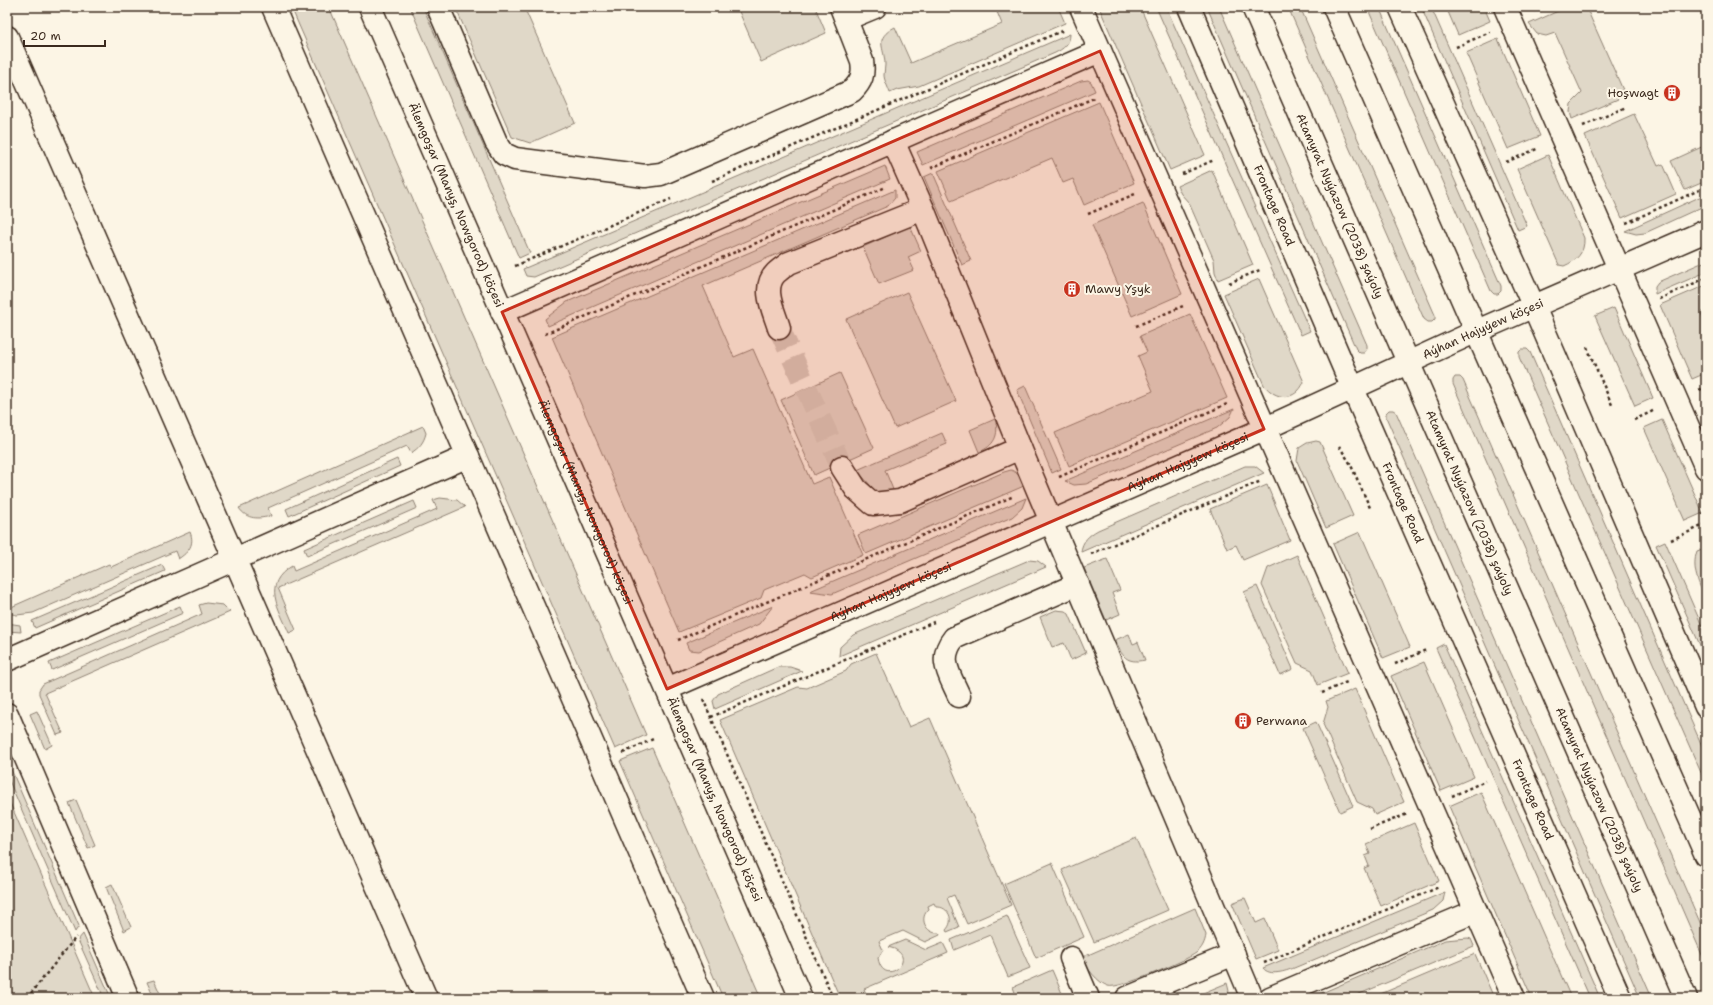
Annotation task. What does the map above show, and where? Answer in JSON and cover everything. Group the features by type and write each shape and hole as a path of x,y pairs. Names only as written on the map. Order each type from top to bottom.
{"street":[{"path":"273,7 703,998"},
{"name":"Älemgoşar (Manyş, Nowgorod) köçesi","path":"370,7 801,998"},
{"path":"438,7 496,142 504,154 515,159 645,176 661,174 852,91 863,77 864,70 862,60 843,13 875,7"},
{"name":"Frontage Road","path":"1189,7 1353,389 1620,998"},
{"name":"Atamyrat Nyýazow (2038) şaýoly","path":"1253,7 1407,363 1686,998"},
{"path":"1334,7 1706,855"},
{"path":"1400,7 1534,308 1706,707"},
{"path":"1505,7 1706,468"},
{"path":"1084,14 1264,429 1514,998"},
{"path":"7,37 426,998"},
{"path":"502,312 1100,51"},
{"path":"893,141 923,209 1051,522 1237,962 1267,998 1476,911"},
{"path":"779,328 768,294 770,284 775,274 789,263 923,209"},
{"name":"Aýhan Hajyýew köçesi","path":"667,689 1264,429 1477,331 1534,308 1706,231"},
{"path":"842,467 856,489 872,504 900,501 1020,448"},
{"path":"7,660 468,456"},
{"path":"959,696 945,660 946,652 954,638 1078,584"},
{"path":"7,714 128,998"},
{"path":"1071,958 1088,998"},
{"path":"1127,998 1237,962"}],"path":[{"path":"711,182 1084,14"},
{"path":"1456,47 1494,30"},
{"path":"545,334 1116,88"},
{"path":"1579,128 1626,107"},
{"path":"1506,162 1544,145"},
{"path":"1620,226 1706,187"},
{"path":"515,266 674,198"},
{"path":"1657,299 1706,278"},
{"path":"1587,347 1612,405"},
{"path":"678,640 1230,403"},
{"path":"1634,420 1656,409"},
{"path":"1339,446 1350,463 1371,510"},
{"path":"1671,540 1706,524"},
{"path":"707,708 833,998"},
{"path":"617,755 653,739"},
{"path":"1237,962 1259,965 1442,886"},
{"path":"27,998 78,934"}],"highlighted area":[{"path":"1100,51 1264,429 667,689 502,312"}],"shaded area":[{"path":"291,7 329,7 646,735 615,749"},
{"path":"410,7 423,7 530,253 519,258"},
{"path":"460,7 524,7 575,123 530,143 512,137 457,11"},
{"path":"737,7 815,7 826,33 761,62"},
{"path":"995,7 1058,7 1065,23 919,86 897,90 890,93 884,77 885,59 882,44 884,35 888,31 895,27 911,63 1002,24"},
{"path":"1099,7 1140,7 1205,155 1170,170"},
{"path":"1156,7 1166,7 1310,331 1301,335"},
{"path":"1207,7 1219,7 1367,345 1367,349 1364,353 1360,353 1356,349"},
{"path":"1288,7 1300,7 1435,315 1435,319 1432,322 1428,322 1424,319"},
{"path":"1367,7 1379,7 1501,286 1501,291 1498,294 1494,294 1491,291"},
{"path":"1421,7 1431,7 1527,226 1518,230"},
{"path":"1446,7 1484,7 1490,21 1458,35"},
{"path":"1567,7 1577,7 1578,9 1586,7 1623,90 1616,94 1618,99 1572,119 1570,112 1571,104 1582,93 1555,33 1546,36 1537,34 1529,24"},
{"path":"1070,34 1069,41 1066,46 1055,53 534,277 526,276 523,269"},
{"path":"1498,39 1540,136 1508,149 1466,53"},
{"path":"1088,80 1091,82 1095,91 923,165 917,152 1081,81"},
{"path":"1099,102 1134,183 1084,205 1073,179 1063,183 1052,158 951,201 938,171"},
{"path":"1634,114 1658,166 1663,164 1676,194 1622,218 1585,136"},
{"path":"1706,145 1706,181 1685,190 1671,161"},
{"path":"1548,155 1584,238 1583,248 1579,256 1564,266 1559,265 1517,169"},
{"path":"885,166 890,179 548,326 545,319 567,302"},
{"path":"1212,170 1253,265 1218,280 1215,272 1214,260 1189,203 1181,194 1177,186"},
{"path":"933,173 971,261 962,265 924,177"},
{"path":"895,190 895,198 888,206 703,286 734,357 753,349 812,484 829,477 863,555 812,577 805,573 764,590 761,598 679,632 552,337"},
{"path":"1706,194 1706,205 1645,233 1636,234 1625,231"},
{"path":"1143,203 1182,294 1132,316 1092,225"},
{"path":"910,226 921,251 908,257 914,270 879,284 863,247"},
{"path":"1706,261 1706,272 1655,294 1655,286 1658,282"},
{"path":"1259,279 1304,382 1296,393 1291,396 1285,397 1274,394 1264,385 1224,294"},
{"path":"1706,285 1706,310 1701,313 1706,324 1706,373 1692,379 1660,305"},
{"path":"907,292 956,401 895,428 846,319"},
{"path":"1614,308 1653,398 1635,406 1595,316"},
{"path":"1190,314 1227,398 1069,466 1055,433 1153,391 1138,356 1147,352 1140,336"},
{"path":"1522,349 1527,349 1530,352 1706,755 1706,784 1519,357 1519,352"},
{"path":"840,373 874,448 814,475 781,400"},
{"path":"1455,377 1460,377 1463,380 1706,936 1706,964 1453,384"},
{"path":"1025,386 1061,469 1052,473 1017,390"},
{"path":"1234,409 1230,417 1217,428 1086,484 1074,485 1065,481"},
{"path":"1389,410 1396,412 1652,998 1640,998 1386,417 1386,413"},
{"path":"995,419 997,430 996,435 989,447 979,452 970,430"},
{"path":"1662,420 1703,513 1685,521 1644,428"},
{"path":"423,426 426,433 424,439 419,447 411,453 407,446 268,508 271,516 262,518 249,517 239,508"},
{"path":"942,433 947,444 885,470 894,492 876,492 857,470"},
{"path":"1316,441 1320,442 1353,516 1326,528 1297,461 1299,448 1307,443"},
{"path":"397,459 400,466 289,516 286,509"},
{"path":"1245,466 1255,466 1264,473 1081,552 1086,539 1098,530"},
{"path":"1011,470 1018,475 1024,486 866,554 858,535"},
{"path":"1267,485 1290,540 1243,560 1236,545 1227,549 1210,509"},
{"path":"440,498 457,500 465,507 278,588 296,630 289,633 277,606 275,597 277,581 283,573 292,566 294,571 437,509 433,500"},
{"path":"1026,498 1022,508 1012,517 832,594 810,591"},
{"path":"414,501 417,508 307,556 304,549"},
{"path":"190,532 192,540 190,547 185,554 178,559 175,551 33,613 17,615 7,613 7,604 9,608 109,564 111,567"},
{"path":"1360,532 1410,647 1383,658 1333,544"},
{"path":"1665,541 1706,635 1706,659 1656,545"},
{"path":"1706,548 1706,600 1695,570 1695,558 1697,551"},
{"path":"1297,555 1348,673 1318,685 1312,670 1297,663 1262,585 1268,568"},
{"path":"1107,559 1120,590 1112,593 1120,614 1106,620 1084,568"},
{"path":"1029,560 1038,561 1046,567 839,656 840,647 853,635"},
{"path":"162,565 165,571 35,628 32,621"},
{"path":"1257,586 1293,669 1280,675 1244,592"},
{"path":"206,603 223,605 230,612 45,693 63,733 57,735 39,694 39,690 43,684 202,614 199,605"},
{"path":"180,606 183,613 52,670 49,663"},
{"path":"773,606 759,624 699,651 689,650 686,643"},
{"path":"1056,610 1065,611 1069,614 1086,653 1071,660 1064,643 1052,647 1040,617"},
{"path":"7,623 20,625 21,632 7,631"},
{"path":"1129,634 1133,644 1138,642 1145,660 1129,660 1120,650 1115,640"},
{"path":"1444,644 1600,998 1590,998 1436,648"},
{"path":"876,653 909,727 930,718 1011,905 967,924 954,895 947,898 959,927 947,932 946,930 949,926 950,919 947,911 941,907 936,907 934,903 928,906 929,909 924,917 925,925 930,931 939,933 940,935 925,942 903,931 879,941 883,950 878,958 881,967 886,971 891,972 900,965 902,960 901,955 895,949 888,947 905,940 926,950 943,943 948,953 864,989 868,998 840,998 720,720 798,687 807,688 846,671 851,664"},
{"path":"1424,662 1474,777 1441,791 1391,676"},
{"path":"778,667 790,667 802,671 715,709 713,701 718,694"},
{"path":"1355,689 1404,802 1375,815 1372,809 1357,802 1323,724 1328,707 1326,701"},
{"path":"37,711 52,745 45,749 30,714"},
{"path":"1316,722 1353,806 1340,812 1303,728"},
{"path":"652,748 761,998 723,998 620,761"},
{"path":"7,760 79,926 75,932 7,776"},
{"path":"1481,792 1571,998 1532,998 1449,806"},
{"path":"7,796 95,998 7,998"},
{"path":"76,800 95,845 88,848 69,803"},
{"path":"1414,823 1439,881 1381,906 1364,868 1369,866 1365,856 1370,854 1366,844"},
{"path":"1136,838 1168,910 1094,942 1062,870"},
{"path":"1052,863 1084,937 1036,958 1004,884"},
{"path":"112,884 131,927 124,931 106,887"},
{"path":"1445,892 1443,901 1433,910 1283,972 1274,973 1266,971 1263,968"},
{"path":"1245,898 1256,923 1265,919 1278,950 1256,959 1232,903"},
{"path":"1195,908 1206,935 1203,945 1196,953 1166,968 1124,984 1108,986 1096,978 1081,958"},
{"path":"1007,916 1030,968 1008,977 990,935 954,950 951,940"},
{"path":"83,934 111,998 104,998 78,940"},
{"path":"1471,939 1474,946 1350,998 1310,998 1445,940"},
{"path":"1475,954 1494,998 1371,998"},
{"path":"1052,970 1064,998 1017,998 1013,987"},
{"path":"154,980 162,998 154,998 147,982"},
{"path":"1227,983 1229,991 1223,997 1213,999 1191,998"}],"tunnel":[{"path":"779,328 842,467"}],"place":[{"name":"Hoşwagt","path":"1672,93"},
{"name":"Mawy Yşyk","path":"1072,289"},
{"name":"Perwana","path":"1243,721"}]}
